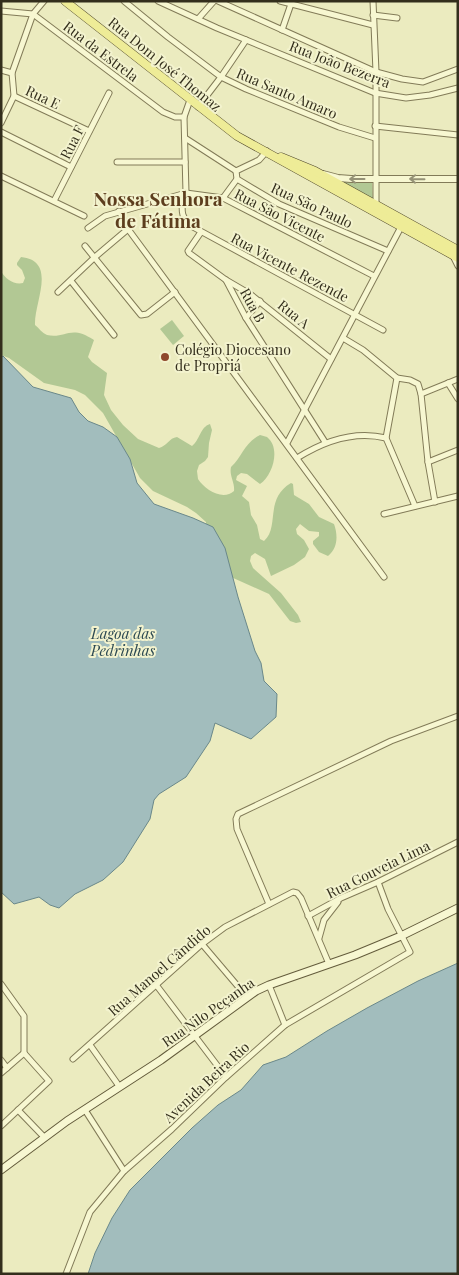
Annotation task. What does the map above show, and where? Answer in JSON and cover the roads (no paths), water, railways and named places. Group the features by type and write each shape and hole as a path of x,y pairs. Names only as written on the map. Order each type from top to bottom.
{"main road":[{"name":"Rua Dom José Thomaz","path":"65,1 223,127 250,145 266,152"},
{"path":"266,152 315,171 337,188"},
{"path":"266,152 455,252"},
{"path":"375,209 401,227 455,252"},
{"name":"Rua Nilo Peçanha","path":"1,1170 44,1137 195,1036 248,997 269,985 401,936 458,908"}],"street":[{"path":"1,123 14,96 12,73 33,14 44,1"},
{"name":"Rua Santo Amaro","path":"124,1 222,77 246,89 339,127 375,138"},
{"name":"Rua João Bezerra","path":"158,1 246,40 375,93 406,98 430,95 458,88"},
{"path":"198,19 214,1"},
{"path":"218,1 376,72 423,82 458,70"},
{"path":"280,1 373,25"},
{"path":"373,1 376,72 375,209"},
{"path":"282,30 291,4"},
{"path":"1,11 33,14"},
{"name":"Rua da Estrela","path":"33,14 163,112 175,117 184,117"},
{"path":"373,15 397,18"},
{"path":"198,107 222,77 246,40"},
{"name":"Rua E","path":"1,70 12,73"},
{"name":"Rua F","path":"54,201 109,93"},
{"name":"Rua E","path":"14,96 89,132"},
{"path":"184,194 186,162 184,117 190,100"},
{"path":"376,126 458,135"},
{"path":"1,132 71,167"},
{"path":"185,138 236,171 237,179 223,198"},
{"path":"236,171 252,164 266,152"},
{"path":"117,162 186,162"},
{"path":"315,171 338,178 458,179"},
{"path":"1,176 84,216"},
{"name":"Rua São Paulo","path":"237,179 279,204 388,251"},
{"name":"Rua São Vicente","path":"88,228 105,216 119,211 184,194 223,198 374,276"},
{"name":"Rua Vicente Rezende","path":"184,194 183,218 201,232 383,330"},
{"path":"119,211 128,229 384,577"},
{"path":"287,443 401,227"},
{"path":"58,292 128,229"},
{"name":"Rua A","path":"201,232 188,249 191,255 260,301 331,358"},
{"path":"86,246 142,316 175,292"},
{"path":"455,252 458,266"},
{"name":"Rua B","path":"226,280 246,318 325,442"},
{"path":"71,281 114,335"},
{"path":"246,318 260,301"},
{"path":"342,338 369,354 396,378 416,382 421,394 428,462 435,502"},
{"path":"396,378 386,438 415,506"},
{"path":"421,394 458,379"},
{"path":"448,383 458,399"},
{"path":"297,458 325,442 358,435 386,438"},
{"path":"428,462 458,450"},
{"path":"384,514 458,496"},
{"path":"269,904 237,829 236,819 238,814 391,741 458,716"},
{"name":"Rua Gouveia Lima","path":"308,916 341,898 378,882 458,842"},
{"path":"378,882 401,936"},
{"name":"Rua Manoel Cândido","path":"73,1059 202,944 225,928 293,892 299,895 308,916"},
{"path":"318,939 324,920 341,898"},
{"path":"308,916 329,964"},
{"name":"Avenida Beira Rio","path":"66,1274 90,1212 124,1171 285,1025 410,952 401,936"},
{"path":"202,944 248,997"},
{"path":"1,984 24,1016 24,1053 49,1081 1,1126"},
{"path":"269,985 285,1025"},
{"path":"157,986 226,1077"},
{"path":"90,1045 119,1086"},
{"path":"1,1073 24,1053"},
{"path":"1,1060 7,1068"},
{"path":"18,1110 44,1137"},
{"path":"85,1110 124,1171"}],"water":[{"name":"Lagoa das Pedrinhas","path":"3,356 33,387 71,398 79,412 88,421 103,427 117,437 130,459 137,483 154,504 213,527 225,548 238,597 255,651 261,663 264,681 277,694 276,717 251,739 215,723 210,741 186,777 159,794 154,800 150,819 123,862 103,880 75,894 59,908 50,905 39,897 14,904 1,892 1,357"},
{"path":"458,963 458,1274 88,1274 95,1253 112,1218 130,1190 192,1128 218,1105 241,1090 263,1065 286,1057 367,1008 418,981"}],"place":[{"name":"Colégio Diocesano de Propriá","path":"165,357"}],"district":[{"name":"Nossa Senhora de Fátima","path":"158,209"}]}
